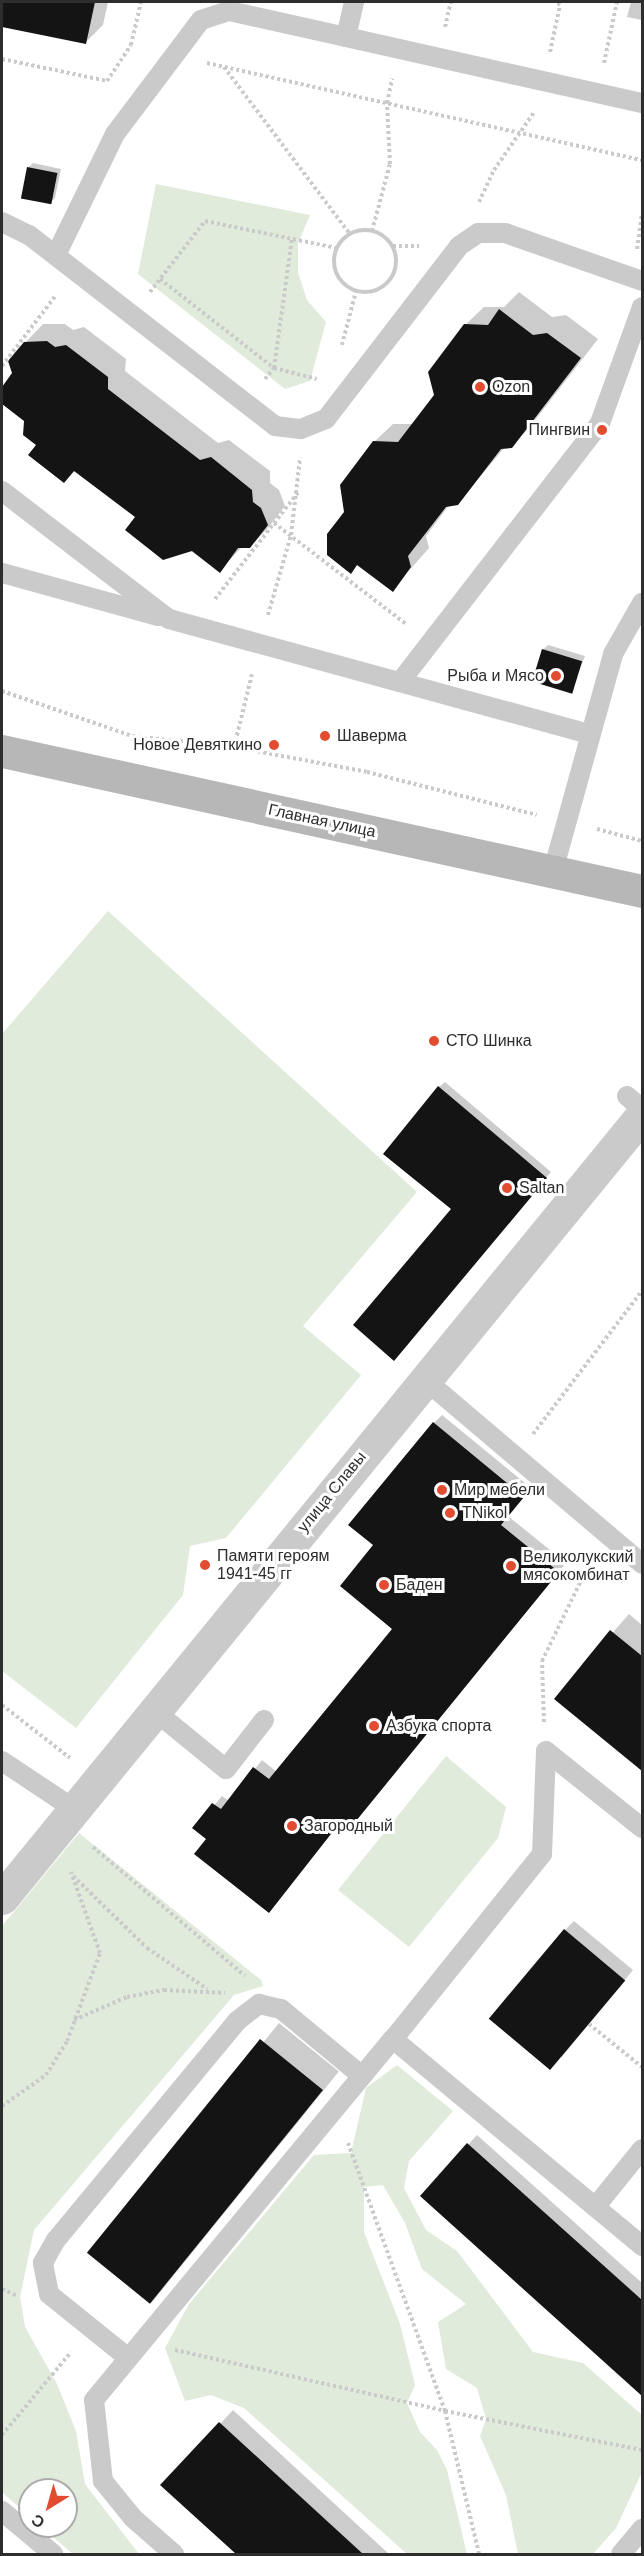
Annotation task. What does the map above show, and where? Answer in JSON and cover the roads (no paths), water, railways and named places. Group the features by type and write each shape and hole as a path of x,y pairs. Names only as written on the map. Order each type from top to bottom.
{"main road":[{"name":"Главная улица","path":"2,751 642,891"}],"street":[{"name":"улица Славы","path":"2,1898 101,1781 637,1107"}],"lane":[{"path":"346,37 354,2"},
{"path":"56,255 115,134 201,20 229,11 642,103"},
{"path":"2,222 29,235 56,255 275,426 301,429 326,419 338,389 459,246 478,233 505,233 642,281"},
{"path":"400,682 600,423 642,307"},
{"path":"2,491 169,619"},
{"path":"2,573 589,734"},
{"path":"553,871 589,734 617,645 642,603"},
{"path":"423,1378 517,1455 642,1564"},
{"path":"156,1712 226,1769 264,1720"},
{"path":"174,2554 133,2518 103,2481 94,2400 133,2349 393,2039 542,1854 546,1750 642,1828"},
{"path":"3,1765 66,1823"},
{"path":"133,2349 91,2328 49,2294 43,2262 56,2240 237,2020 260,2004 280,2009 362,2076"},
{"path":"393,2039 642,2246"},
{"path":"596,2206 642,2149"},
{"path":"2,2511 53,2554"},
{"path":"621,2554 642,2529"}],"place":[{"name":"Ozon","path":"480,387"},
{"name":"Пингвин","path":"602,430"},
{"name":"Рыба и Мясо","path":"556,676"},
{"name":"Шаверма","path":"325,736"},
{"name":"Новое Девяткино","path":"274,745"},
{"name":"СТО Шинка","path":"434,1041"},
{"name":"Saltan","path":"507,1188"},
{"name":"Мир мебели","path":"442,1490"},
{"name":"ТNikol","path":"450,1513"},
{"name":"Памяти героям 1941-45 гг","path":"205,1565"},
{"name":"Великолукский мясокомбинат","path":"511,1566"},
{"name":"Баден","path":"384,1585"},
{"name":"Азбука спорта","path":"374,1726"},
{"name":"Загородный","path":"292,1826"}]}
